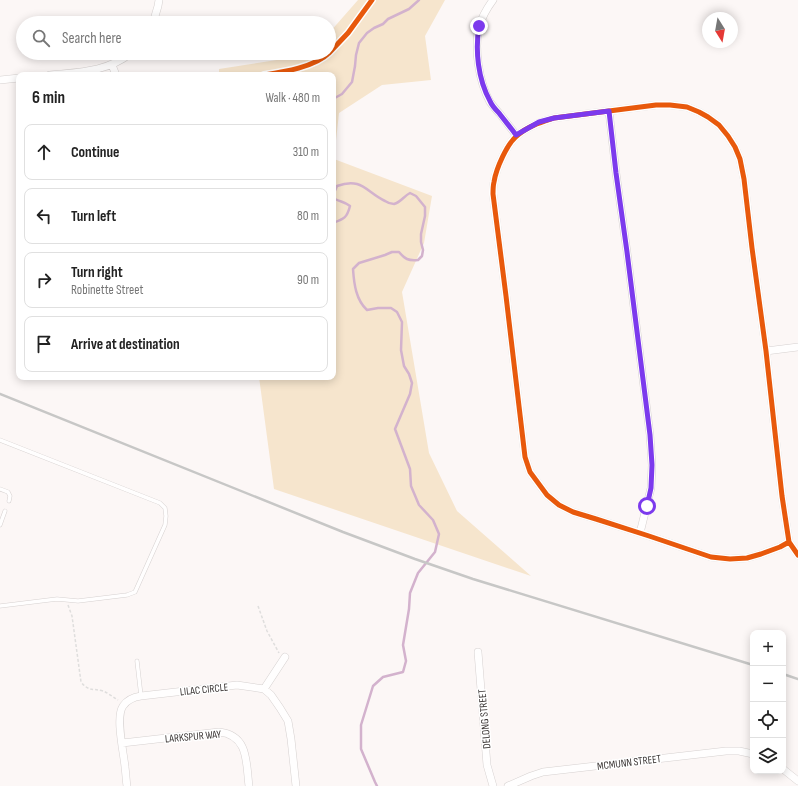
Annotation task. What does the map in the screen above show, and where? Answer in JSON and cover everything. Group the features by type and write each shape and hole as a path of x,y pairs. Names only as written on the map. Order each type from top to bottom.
{"street":[{"path":"155,16 159,0"},
{"path":"493,0 479,26 477,36 482,84 490,102 516,135"},
{"path":"79,72 100,69 121,60"},
{"path":"112,65 115,72"},
{"path":"0,80 16,78"},
{"path":"789,542 780,547 747,558 730,559 711,557 573,512 559,505 547,495 536,481 530,472 525,457 493,194 494,182 499,165 506,150 516,135 539,122 554,118 656,105 670,105 687,107 699,112 719,125 728,136 740,159 744,180 766,351 782,496 789,542 798,555"},
{"path":"609,111 650,435 652,465 651,488 640,533"},
{"path":"766,351 798,347"},
{"name":"DELONG STREET","path":"478,652 487,765 493,786"},
{"path":"284,659 264,689 271,696 288,721 296,786"},
{"name":"LILAC CIRCLE","path":"124,704 134,697 236,685 264,689"},
{"path":"124,704 120,713 127,786"},
{"name":"LARKSPUR WAY","path":"122,743 219,732 227,733 234,736 243,747 249,786"},
{"name":"MCMUNN STREET","path":"508,786 543,772 726,751 739,751 750,753"},
{"path":"786,771 798,782"}],"lane":[{"path":"0,440 160,503 165,508 166,516 165,525 136,592 126,595 78,601 57,599 0,606"},
{"path":"0,489 8,492 10,496 9,501"},
{"path":"0,525 5,511"},
{"path":"137,660 141,696"}],"path":[{"path":"71,600 68,607 72,616 81,682 84,686 102,691 124,704"},
{"path":"258,606 267,632 284,659"}],"shaded area":[{"path":"358,0 445,0 425,36 431,80 382,85 339,113 336,141 336,72 219,72 219,69 277,60 336,60 336,25"},
{"path":"336,160 432,196 424,243 402,292 429,453 457,511 531,576 274,489 259,380 336,380"}],"waterway":[{"path":"336,97 342,94 352,82 359,43 367,33 383,24 388,19 409,9 419,0"},
{"path":"336,188 337,186 345,184 358,184 392,204 399,202 410,193 416,196 425,207 425,216 421,234 423,250 422,256 418,260 409,260 399,252 392,252 359,263 353,269 356,291 363,306 367,310 391,308 397,312 402,322 401,350 404,366 412,383 410,394 395,429 410,469 411,486 419,505 433,520 439,534 435,552 418,573 410,593 403,645 406,661 403,672 383,677 373,686 361,725 361,749 377,786"},
{"path":"336,199 350,206 348,213 344,218 336,222"}],"railway":[{"path":"0,394 343,532 415,559 473,579 750,664"},
{"path":"786,675 798,679"}],"cycle path":[{"path":"336,46 348,33 372,0"},
{"path":"279,72 307,65 320,60"},
{"path":"789,542 780,547 747,558 730,559 711,557 573,512 559,505 547,495 530,472 525,457 493,194 495,177 503,157 514,139 526,129 554,118 656,105 670,105 687,107 699,112 719,125 728,136 740,159 744,179 766,351 782,496 789,542 798,555"}],"route":[{"path":"479,26 477,47 482,84 490,102 516,135 539,122 554,118 609,111 650,435 652,465 651,488 647,506"}]}
